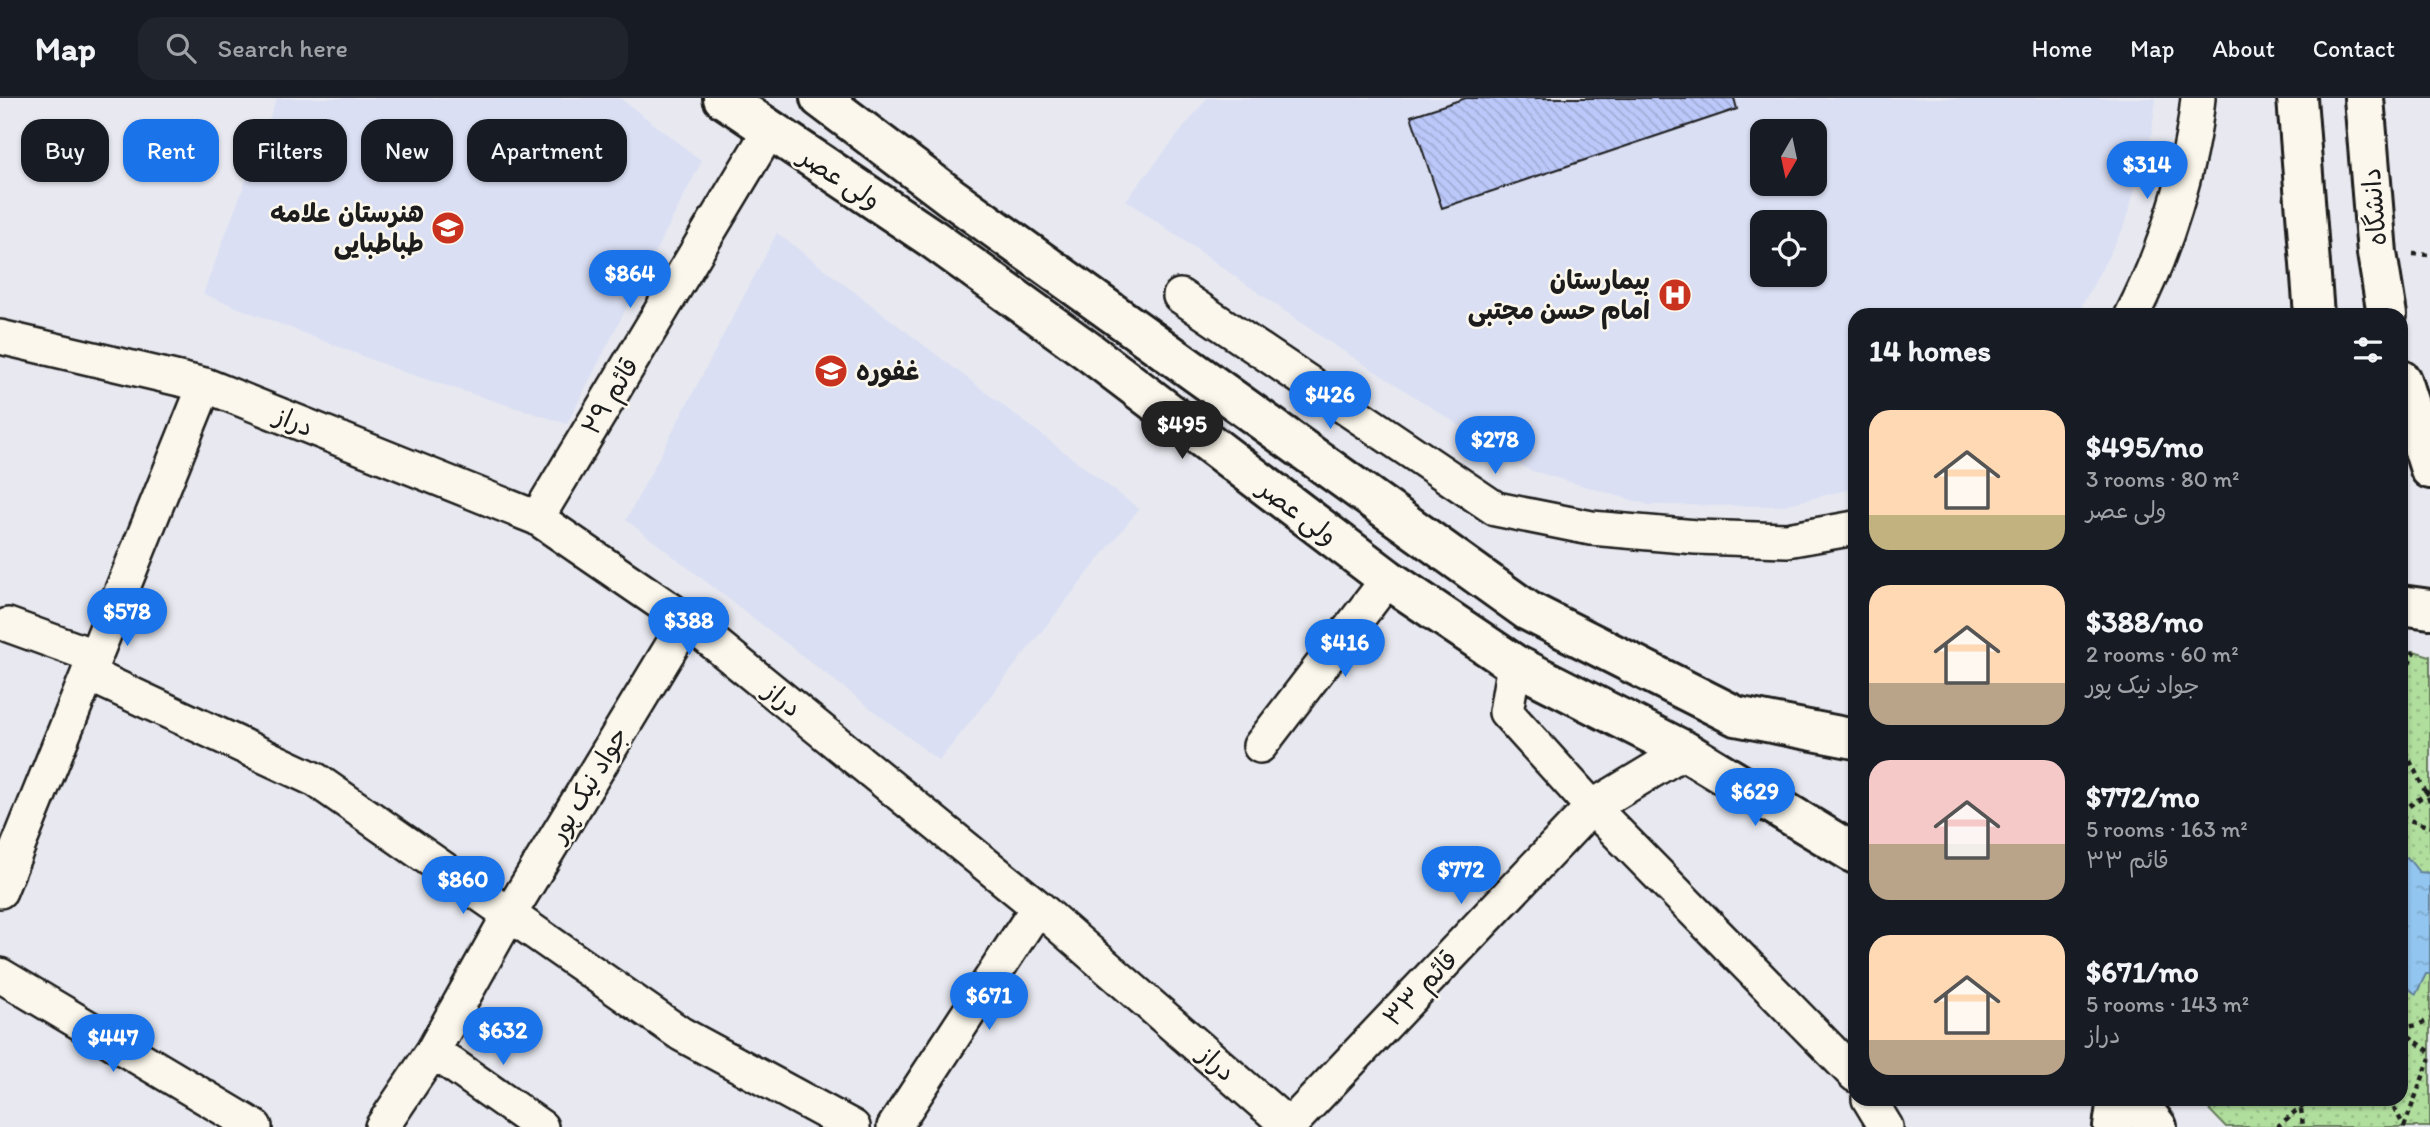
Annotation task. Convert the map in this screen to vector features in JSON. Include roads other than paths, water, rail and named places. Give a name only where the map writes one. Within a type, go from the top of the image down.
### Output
[{"type":"main road","name":"ولی عصر","points":[[723,98],[977,271],[1388,579],[1514,664],[1685,751],[1848,850]]},
{"type":"main road","points":[[820,98],[951,197],[1528,611],[1736,716],[1848,739]]},
{"type":"main road","points":[[2297,98],[2313,308]]},
{"type":"main road","name":"دانشگاه","points":[[2364,98],[2377,253],[2386,308]]},
{"type":"main road","points":[[2408,436],[2430,469]]},
{"type":"main road","points":[[2408,606],[2430,609]]},
{"type":"main road","points":[[2113,1127],[2116,1106]]},
{"type":"main road","points":[[2140,1106],[2157,1127]]},
{"type":"street","points":[[2136,308],[2147,286],[2194,145],[2198,98]]},
{"type":"street","name":"قائم ۲۹","points":[[537,518],[769,131]]},
{"type":"street","points":[[1180,296],[1496,509],[1591,528],[1696,537],[1787,540],[1848,529]]},
{"type":"street","name":"دراز","points":[[0,337],[205,385],[537,518],[687,621],[1038,906],[1289,1126]]},
{"type":"street","points":[[0,891],[205,385]]},
{"type":"street","points":[[1260,746],[1388,579]]},
{"type":"street","name":"جواد نیک پور","points":[[382,1127],[433,1051],[509,915],[687,621]]},
{"type":"street","points":[[8,625],[316,779],[681,1034],[853,1127]]},
{"type":"street","points":[[1514,664],[1506,712],[1592,807],[1848,1067]]},
{"type":"street","name":"قائم ۳۳","points":[[1289,1126],[1592,807],[1685,751]]},
{"type":"street","points":[[894,1127],[1038,906]]},
{"type":"street","points":[[0,975],[254,1127]]},
{"type":"street","points":[[433,1051],[541,1127]]},
{"type":"street","points":[[1874,1106],[1886,1127]]},
{"type":"water","points":[[2408,858],[2419,872],[2430,873],[2430,974],[2426,974],[2416,994],[2408,988]]},
{"type":"place","name":"هنرستان علامه طباطبایی","points":[[448,228]]},
{"type":"place","name":"بیمارستان امام حسن مجتبی","points":[[1675,295]]},
{"type":"place","name":"غفوره","points":[[831,371]]}]
